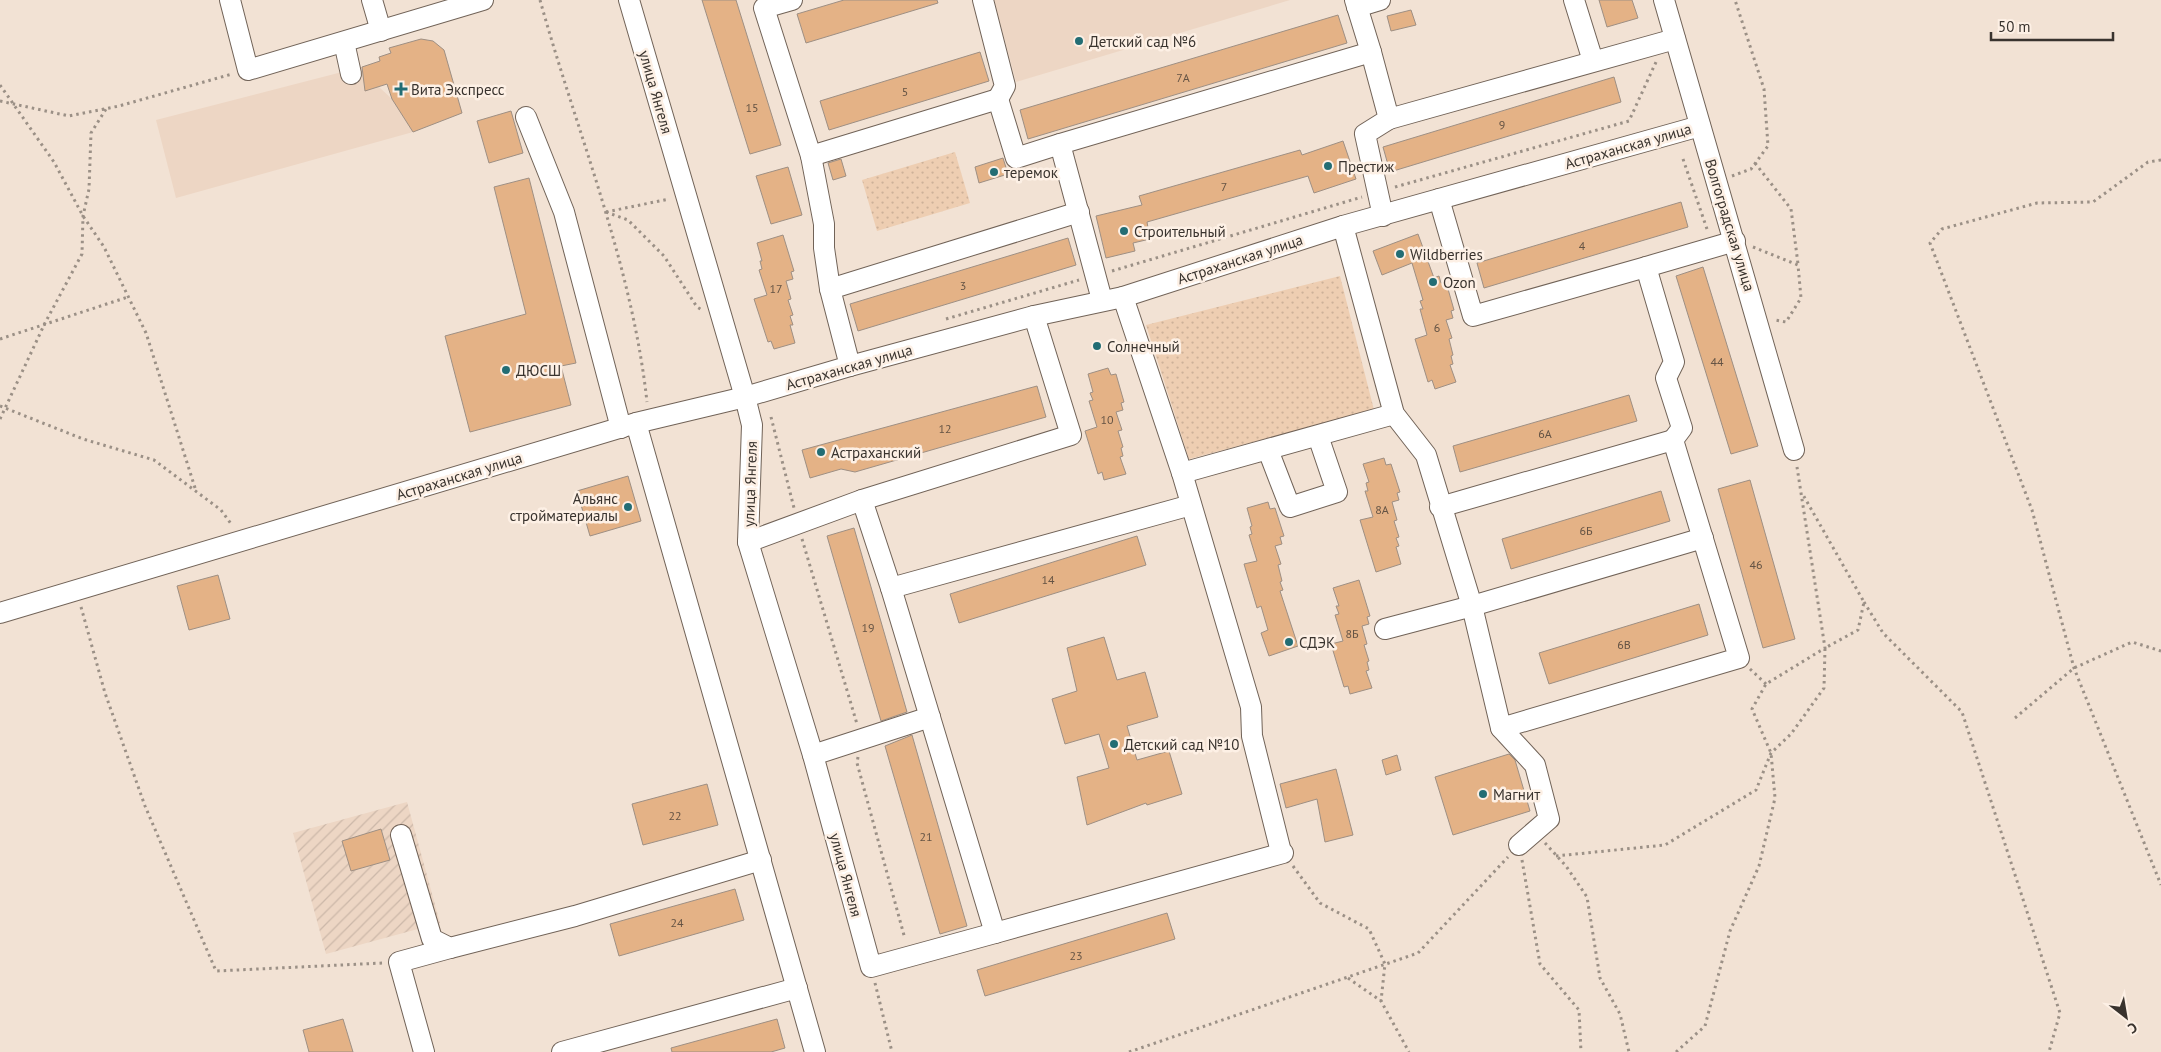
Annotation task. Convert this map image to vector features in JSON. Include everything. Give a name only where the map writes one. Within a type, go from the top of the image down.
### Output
[{"type":"street","points":[[230,0],[248,70],[483,0]]},
{"type":"street","points":[[372,0],[381,31]]},
{"type":"street","name":"улица Янгеля","points":[[628,0],[745,397],[752,425],[748,542],[813,755],[871,968]]},
{"type":"street","points":[[792,0],[764,8],[811,156],[824,224],[824,248],[830,289],[850,366]]},
{"type":"street","points":[[983,0],[1005,86],[998,100],[1016,158],[1371,52]]},
{"type":"street","points":[[1380,0],[1356,3],[1388,118]]},
{"type":"street","points":[[1574,0],[1593,61]]},
{"type":"street","name":"Волгоградская улица","points":[[1664,0],[1666,41],[1700,126],[1735,241],[1794,450]]},
{"type":"street","points":[[1383,216],[1365,134],[1388,118],[1666,41]]},
{"type":"street","points":[[344,42],[351,74]]},
{"type":"street","points":[[811,156],[998,100]]},
{"type":"street","points":[[526,117],[564,212],[635,419],[762,860],[815,1052]]},
{"type":"street","name":"Астраханская улица","points":[[0,613],[235,543],[635,419],[745,397],[850,366],[1034,316],[1123,296],[1342,226],[1700,126]]},
{"type":"street","points":[[1060,144],[1102,300]]},
{"type":"street","points":[[1438,199],[1473,316],[1735,241]]},
{"type":"street","points":[[830,289],[1079,212]]},
{"type":"street","points":[[1342,226],[1394,414],[1426,455],[1440,507],[1472,606],[1501,728],[1534,765],[1549,819],[1519,845]]},
{"type":"street","points":[[1440,507],[1673,440],[1682,428],[1666,378],[1674,362],[1646,267]]},
{"type":"street","points":[[871,968],[1282,852],[1252,736],[1251,707],[1182,473],[1123,296]]},
{"type":"street","points":[[748,542],[862,500],[1071,435],[1034,316]]},
{"type":"street","points":[[1182,473],[1394,414]]},
{"type":"street","points":[[1268,450],[1290,507],[1337,492],[1318,436]]},
{"type":"street","points":[[1501,728],[1739,658],[1673,440]]},
{"type":"street","points":[[862,500],[892,588],[995,934]]},
{"type":"street","points":[[892,588],[1191,505]]},
{"type":"street","points":[[1385,629],[1472,606],[1702,538]]},
{"type":"street","points":[[0,623],[21,607]]},
{"type":"street","points":[[813,755],[930,717]]},
{"type":"street","points":[[401,835],[432,939],[450,948]]},
{"type":"street","points":[[424,1052],[399,962],[575,916],[762,860]]},
{"type":"street","points":[[562,1052],[797,988]]},
{"type":"path","points":[[540,0],[606,212],[642,350],[635,419]]},
{"type":"path","points":[[1717,181],[1751,169],[1768,146],[1764,89],[1735,0]]},
{"type":"path","points":[[938,322],[1378,192],[1629,122],[1666,41]]},
{"type":"path","points":[[0,102],[69,116],[119,106],[248,70]]},
{"type":"path","points":[[0,85],[54,162],[83,216],[104,247],[146,333],[196,491]]},
{"type":"path","points":[[0,419],[45,324],[82,254],[83,216],[89,189],[92,133],[106,109]]},
{"type":"path","points":[[1683,159],[1713,248]]},
{"type":"path","points":[[2161,160],[2148,162],[2093,202],[2037,203],[1942,229],[1930,243],[2032,510],[2074,668],[2161,884]]},
{"type":"path","points":[[1755,163],[1791,209],[1801,298],[1786,322],[1757,317]]},
{"type":"path","points":[[606,212],[686,195]]},
{"type":"path","points":[[606,212],[628,220],[664,256],[696,307],[724,327]]},
{"type":"path","points":[[1735,241],[1798,265]]},
{"type":"path","points":[[0,339],[128,297]]},
{"type":"path","points":[[0,406],[83,439],[154,460],[221,510],[234,529],[235,543]]},
{"type":"path","points":[[771,417],[798,524],[861,740],[857,763],[910,957]]},
{"type":"path","points":[[1556,856],[1665,845],[1756,790],[1771,753],[1791,734],[1824,688],[1825,648],[1794,450]]},
{"type":"path","points":[[1801,491],[1882,633],[1962,712],[2060,1013],[2049,1052]]},
{"type":"path","points":[[76,590],[105,693],[144,806],[216,971],[399,962]]},
{"type":"path","points":[[1676,1052],[1705,1026],[1730,931],[1759,866],[1775,798],[1771,753],[1752,709],[1766,684],[1858,630],[1864,602]]},
{"type":"path","points":[[2015,718],[2074,668],[2132,642],[2161,651]]},
{"type":"path","points":[[1535,831],[1566,866],[1587,897],[1600,978],[1620,1014],[1629,1052]]},
{"type":"path","points":[[1129,1052],[1418,953],[1519,845]]},
{"type":"path","points":[[1519,845],[1540,964],[1580,1010],[1581,1052]]},
{"type":"path","points":[[1282,852],[1320,903],[1369,929],[1385,964],[1381,1001]]},
{"type":"path","points":[[871,968],[892,1052]]},
{"type":"path","points":[[1347,978],[1381,1001],[1409,1052]]},
{"type":"shaded area","name":"Детский сад №6","points":[[994,0],[1290,0],[1016,82]]},
{"type":"shaded area","points":[[373,64],[379,87],[392,99],[413,132],[176,198],[156,120]]},
{"type":"shaded area","points":[[955,152],[970,203],[877,231],[862,180]]},
{"type":"shaded area","points":[[1340,276],[1374,410],[1189,459],[1146,325]]},
{"type":"shaded area","points":[[407,802],[440,923],[326,954],[293,833]]},
{"type":"building","points":[[702,0],[736,0],[781,145],[750,154]]},
{"type":"building","points":[[844,0],[937,0],[938,3],[806,43],[797,14]]},
{"type":"building","points":[[1599,0],[1632,0],[1638,18],[1607,27]]},
{"type":"building","points":[[1411,10],[1416,25],[1391,31],[1387,16]]},
{"type":"building","points":[[1338,15],[1347,43],[1028,139],[1020,110]]},
{"type":"building","points":[[421,39],[433,41],[444,50],[462,113],[413,132],[392,99],[387,84],[365,91],[362,67],[380,61],[379,57],[391,53],[389,48]]},
{"type":"building","points":[[980,52],[989,81],[829,130],[820,101]]},
{"type":"building","points":[[1614,77],[1621,102],[1390,172],[1383,147]]},
{"type":"building","points":[[511,111],[523,153],[489,163],[477,121]]},
{"type":"building","points":[[1343,141],[1356,179],[1314,193],[1308,176],[1147,222],[1150,239],[1133,243],[1135,251],[1106,258],[1096,216],[1142,205],[1139,196],[1300,150],[1302,155]]},
{"type":"building","points":[[1003,158],[1008,174],[979,183],[975,167]]},
{"type":"building","points":[[841,159],[846,176],[833,180],[828,163]]},
{"type":"building","points":[[788,167],[802,215],[771,224],[756,176]]},
{"type":"building","points":[[529,178],[576,363],[561,366],[571,405],[470,432],[445,336],[526,314],[494,187]]},
{"type":"building","points":[[1681,202],[1688,227],[1484,288],[1477,263]]},
{"type":"building","points":[[1418,234],[1434,278],[1439,276],[1441,283],[1446,282],[1454,310],[1451,311],[1453,318],[1446,320],[1452,338],[1449,339],[1453,364],[1450,365],[1456,382],[1435,389],[1432,380],[1428,382],[1415,339],[1427,335],[1420,309],[1423,309],[1420,301],[1423,300],[1412,263],[1382,275],[1373,251]]},
{"type":"building","points":[[783,235],[794,271],[791,272],[793,279],[786,281],[791,299],[788,300],[793,315],[790,316],[793,325],[790,325],[795,343],[774,349],[771,341],[768,342],[754,299],[767,295],[759,270],[762,269],[760,261],[762,261],[757,243]]},
{"type":"building","points":[[1068,238],[1076,265],[858,331],[850,304]]},
{"type":"building","points":[[1703,267],[1758,446],[1731,454],[1676,276]]},
{"type":"building","points":[[1108,368],[1111,375],[1116,374],[1124,402],[1121,403],[1123,410],[1116,412],[1122,430],[1118,431],[1123,447],[1121,448],[1123,456],[1120,457],[1126,474],[1104,480],[1102,472],[1098,474],[1085,431],[1097,427],[1089,401],[1093,400],[1090,393],[1093,392],[1088,374]]},
{"type":"building","points":[[1037,386],[1046,417],[855,472],[841,469],[810,478],[802,450]]},
{"type":"building","points":[[1629,395],[1637,421],[1460,472],[1453,446]]},
{"type":"building","points":[[1384,458],[1386,465],[1391,464],[1400,492],[1397,493],[1399,500],[1392,502],[1397,520],[1394,521],[1399,537],[1396,538],[1399,546],[1396,547],[1401,564],[1376,572],[1360,520],[1373,517],[1365,491],[1368,491],[1366,483],[1369,482],[1363,464]]},
{"type":"building","points":[[628,476],[641,521],[590,536],[577,491]]},
{"type":"building","points":[[1750,480],[1795,639],[1763,648],[1718,489]]},
{"type":"building","points":[[1661,491],[1670,521],[1511,569],[1502,539]]},
{"type":"building","points":[[1268,502],[1270,509],[1275,508],[1284,536],[1280,537],[1282,544],[1275,546],[1281,564],[1278,565],[1283,590],[1280,591],[1298,646],[1269,656],[1261,633],[1268,630],[1261,606],[1257,608],[1244,564],[1257,561],[1249,535],[1252,534],[1250,527],[1252,526],[1247,508]]},
{"type":"building","points":[[854,528],[907,712],[881,721],[827,536]]},
{"type":"building","points":[[1137,536],[1146,565],[959,623],[950,594]]},
{"type":"building","points":[[218,575],[230,619],[189,630],[177,586]]},
{"type":"building","points":[[1359,580],[1370,616],[1367,617],[1369,624],[1362,626],[1367,644],[1364,645],[1369,661],[1367,662],[1369,670],[1366,671],[1372,688],[1350,694],[1348,686],[1344,687],[1331,644],[1343,641],[1335,615],[1339,614],[1336,606],[1339,606],[1333,588]]},
{"type":"building","points":[[1699,604],[1708,635],[1549,684],[1539,653]]},
{"type":"building","name":"Детский сад №10","points":[[1104,637],[1117,680],[1145,672],[1158,717],[1127,726],[1137,760],[1169,751],[1182,794],[1147,805],[1146,803],[1087,825],[1077,777],[1109,768],[1099,734],[1065,744],[1052,699],[1077,691],[1067,648]]},
{"type":"building","points":[[912,735],[967,926],[940,934],[885,746]]},
{"type":"building","name":"Магнит","points":[[1509,754],[1515,760],[1530,811],[1453,835],[1435,777]]},
{"type":"building","points":[[1397,755],[1401,770],[1386,775],[1382,760]]},
{"type":"building","points":[[1336,769],[1353,835],[1325,842],[1317,799],[1286,808],[1280,784]]},
{"type":"building","points":[[707,784],[718,825],[643,845],[632,804]]},
{"type":"building","points":[[381,829],[390,860],[351,871],[342,841]]},
{"type":"building","points":[[735,889],[744,920],[619,956],[610,924]]},
{"type":"building","points":[[1167,913],[1175,939],[985,996],[977,970]]},
{"type":"building","points":[[343,1019],[353,1052],[309,1052],[303,1030]]},
{"type":"building","points":[[777,1019],[785,1048],[771,1052],[672,1052],[671,1048]]},
{"type":"place","name":"Детский сад №6","points":[[1079,41]]},
{"type":"place","name":"Вита Экспресс","points":[[401,89]]},
{"type":"place","name":"Престиж","points":[[1328,166]]},
{"type":"place","name":"теремок","points":[[994,172]]},
{"type":"place","name":"Строительный","points":[[1124,231]]},
{"type":"place","name":"Wildberries","points":[[1400,254]]},
{"type":"place","name":"Ozon","points":[[1433,282]]},
{"type":"place","name":"Солнечный","points":[[1097,346]]},
{"type":"place","name":"ДЮСШ","points":[[506,370]]},
{"type":"place","name":"Астраханский","points":[[821,452]]},
{"type":"place","name":"Альянс стройматериалы","points":[[628,507]]},
{"type":"place","name":"СДЭК","points":[[1289,642]]},
{"type":"place","name":"Детский сад №10","points":[[1114,744]]},
{"type":"place","name":"Магнит","points":[[1483,794]]}]
